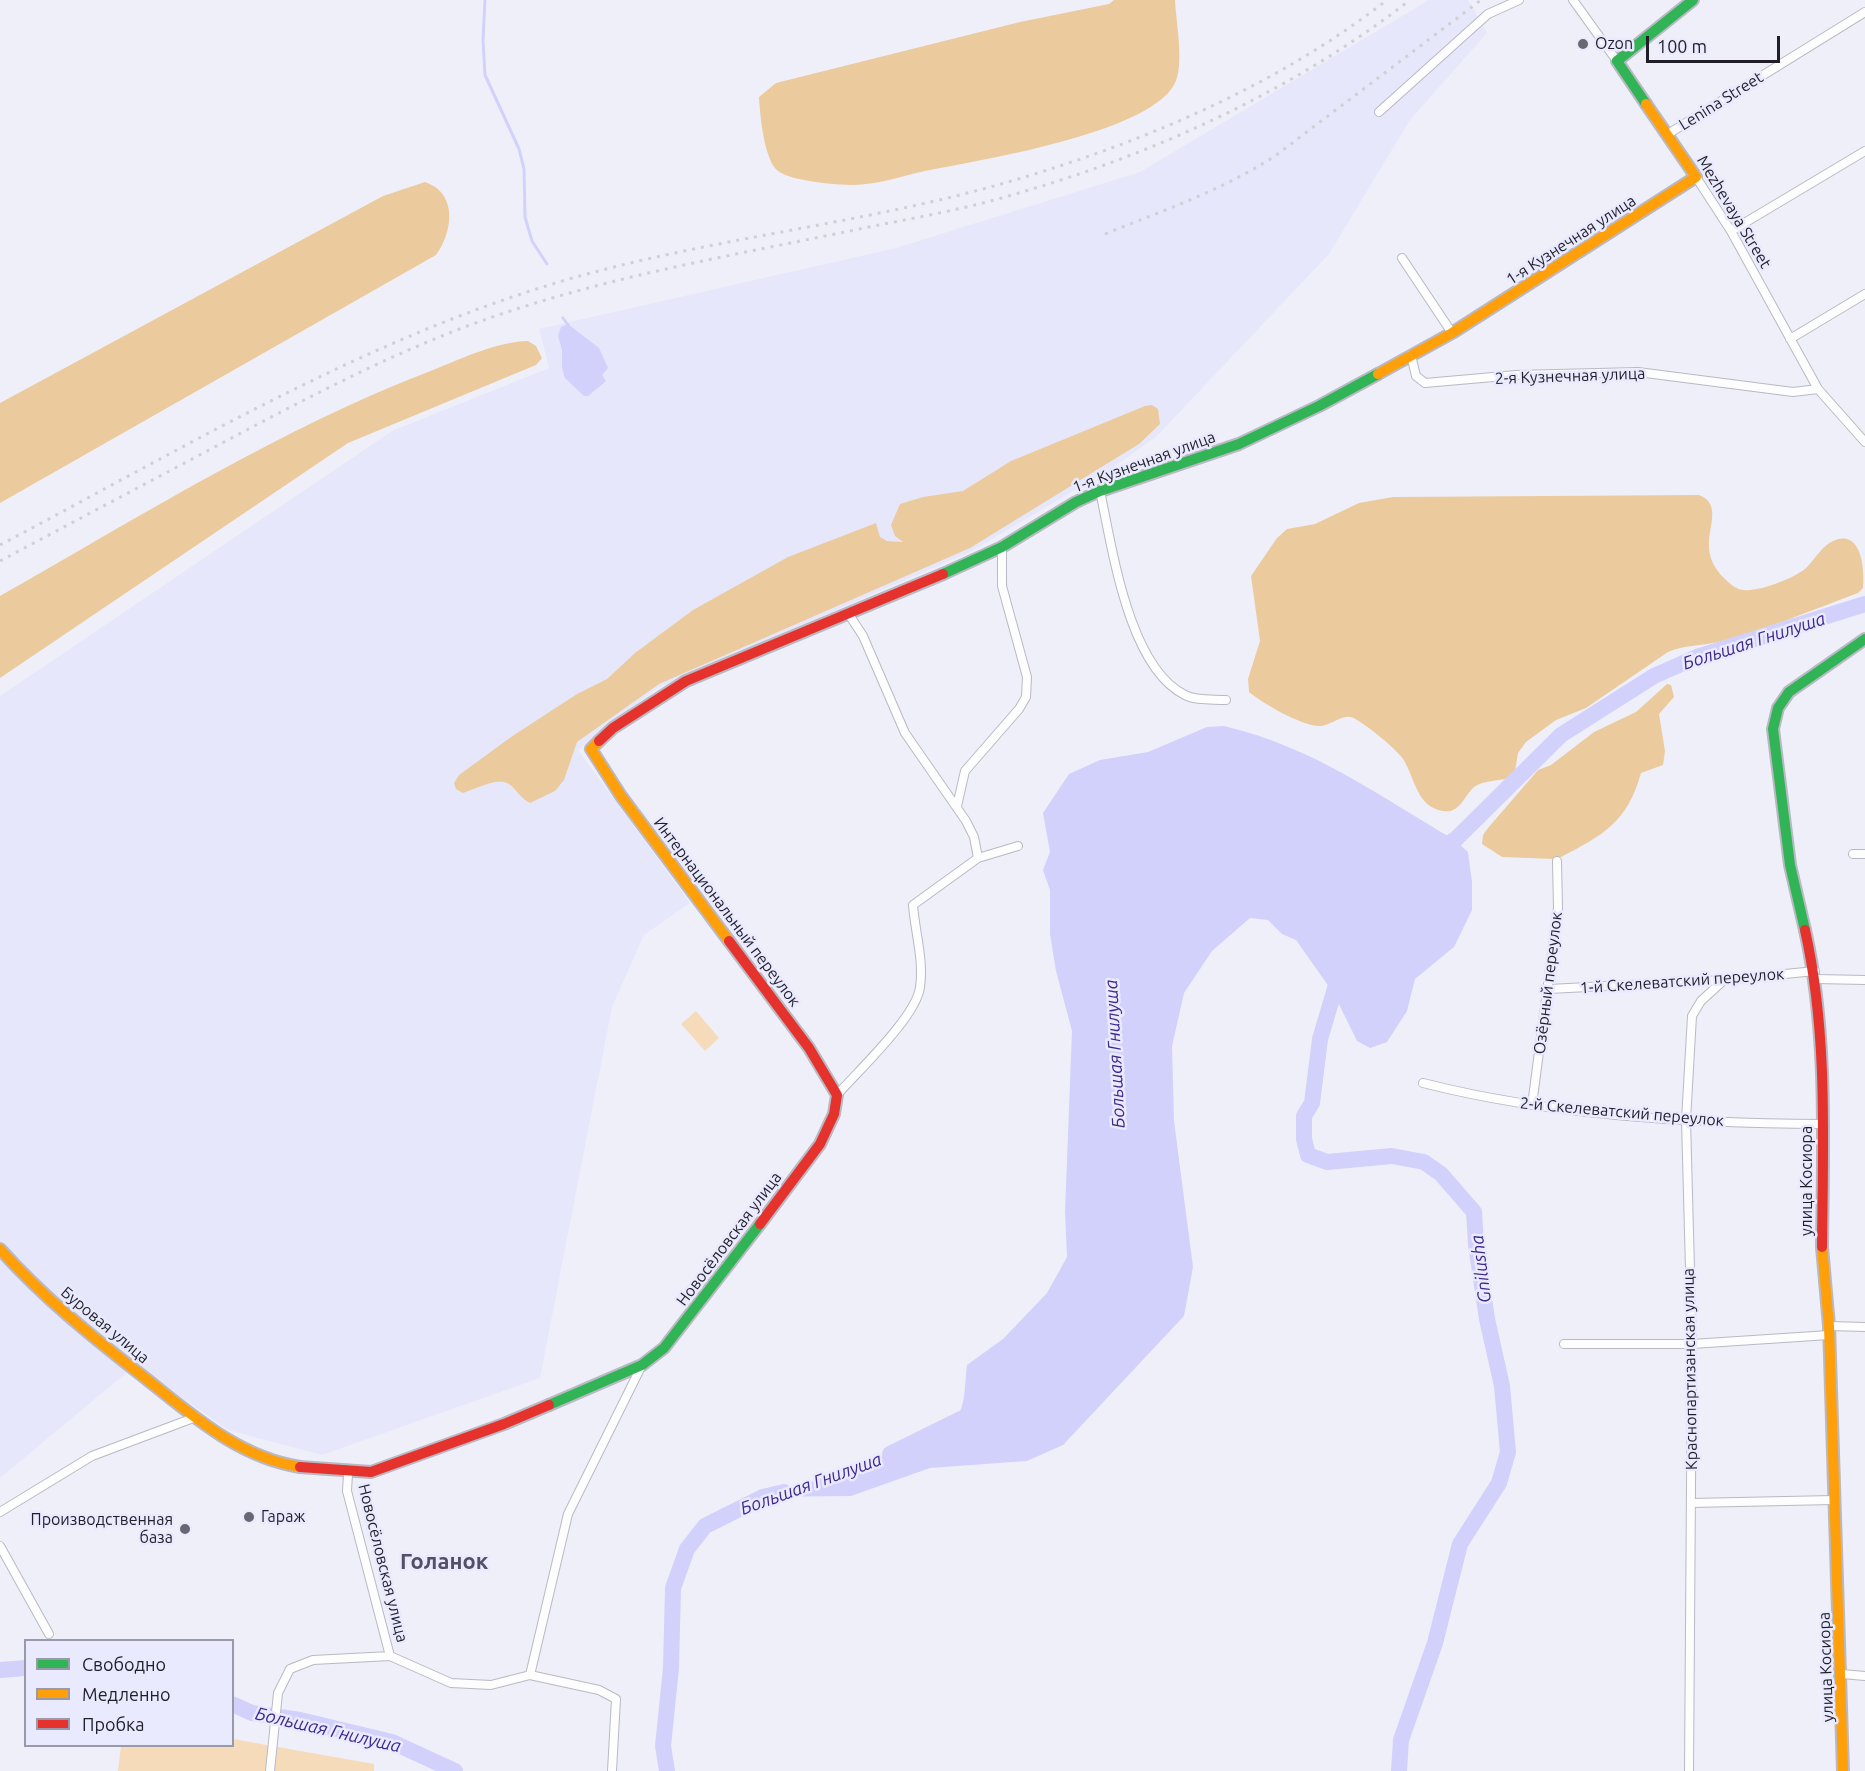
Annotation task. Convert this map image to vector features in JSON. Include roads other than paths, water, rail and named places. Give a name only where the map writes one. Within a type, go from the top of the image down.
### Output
[{"type":"street","points":[[1379,112],[1488,14],[1519,0]]},
{"type":"street","name":"Mezhevaya Street","points":[[1573,0],[1668,134],[1731,231],[1818,389],[1865,442]]},
{"type":"street","points":[[1617,62],[1693,0]]},
{"type":"street","name":"Lenina Street","points":[[1668,134],[1865,12]]},
{"type":"street","points":[[1731,231],[1865,151]]},
{"type":"street","name":"1-я Кузнечная улица","points":[[591,749],[613,728],[675,687],[1002,547],[1076,502],[1100,491],[1239,444],[1319,406],[1452,333],[1696,177]]},
{"type":"street","points":[[1402,258],[1452,333]]},
{"type":"street","points":[[1790,339],[1865,294]]},
{"type":"street","name":"2-я Кузнечная улица","points":[[1411,355],[1416,376],[1425,383],[1516,375],[1638,372],[1792,392],[1818,389]]},
{"type":"street","points":[[1100,491],[1119,582],[1131,621],[1146,652],[1160,673],[1185,695],[1226,700]]},
{"type":"street","points":[[957,806],[965,771],[1008,723],[1026,697],[1027,677],[1002,586],[1002,547]]},
{"type":"street","points":[[848,613],[863,636],[905,733],[957,806],[974,837],[978,858]]},
{"type":"street","name":"улица Косиора","points":[[1843,1771],[1842,1674],[1833,1500],[1829,1331],[1822,1257],[1823,1124],[1816,975],[1790,865],[1773,729],[1778,708],[1788,692],[1865,639]]},
{"type":"street","name":"Интернациональный переулок","points":[[591,749],[621,796],[809,1048],[837,1095]]},
{"type":"street","name":"Новосёловская улица","points":[[530,1675],[568,1514],[642,1365],[664,1348],[713,1288],[820,1144],[834,1114],[837,1095],[905,1019],[920,991],[922,968],[913,905],[978,858],[1018,846]]},
{"type":"street","points":[[1853,854],[1865,854]]},
{"type":"street","name":"Озёрный переулок","points":[[1532,1105],[1549,989],[1559,888],[1557,861]]},
{"type":"street","name":"1-й Скелеватский переулок","points":[[1549,989],[1816,975],[1865,980]]},
{"type":"street","name":"Краснопартизанская улица","points":[[1689,1771],[1692,1344],[1686,1120],[1692,1016],[1701,1001],[1724,980]]},
{"type":"street","name":"2-й Скелеватский переулок","points":[[1423,1083],[1477,1097],[1532,1105],[1686,1120],[1823,1124]]},
{"type":"street","name":"Буровая улица","points":[[0,1249],[88,1332],[196,1417],[256,1456],[348,1474],[371,1472],[504,1424],[642,1365]]},
{"type":"street","points":[[1564,1344],[1692,1344],[1865,1327]]},
{"type":"street","points":[[0,1512],[92,1456],[196,1417]]},
{"type":"street","name":"Новосёловская улица","points":[[348,1474],[347,1491],[390,1656],[451,1683],[491,1685],[530,1675],[599,1690],[616,1699],[612,1771]]},
{"type":"street","points":[[1691,1503],[1833,1500]]},
{"type":"street","points":[[0,1546],[49,1634]]},
{"type":"street","points":[[270,1771],[278,1694],[290,1669],[314,1660],[390,1656]]},
{"type":"street","points":[[1842,1674],[1865,1676]]},
{"type":"water","points":[[568,324],[599,348],[608,368],[602,375],[606,381],[588,396],[584,396],[565,378],[562,368],[562,350],[558,336],[561,327]]},
{"type":"water","points":[[1224,726],[1288,747],[1344,774],[1455,840],[1468,852],[1472,882],[1472,910],[1454,947],[1415,979],[1407,1011],[1387,1042],[1370,1048],[1357,1041],[1334,994],[1296,940],[1282,934],[1268,920],[1250,918],[1212,951],[1184,993],[1172,1046],[1174,1121],[1193,1267],[1184,1316],[1063,1445],[1027,1461],[930,1468],[851,1496],[763,1497],[898,1450],[946,1426],[961,1410],[967,1365],[1003,1339],[1047,1293],[1067,1257],[1065,1212],[1072,1031],[1056,971],[1050,934],[1050,890],[1043,870],[1050,852],[1043,813],[1069,774],[1100,760],[1148,752],[1207,727]]},
{"type":"waterway","points":[[485,0],[483,40],[485,75],[519,149],[524,169],[525,217],[532,241],[547,264]]},
{"type":"waterway","points":[[563,318],[568,325]]},
{"type":"waterway","name":"Большая Гнилуша","points":[[1437,849],[1455,840],[1561,735],[1654,676],[1697,657],[1865,604]]},
{"type":"waterway","name":"Gnilusha","points":[[1339,975],[1320,1039],[1312,1103],[1304,1116],[1304,1139],[1308,1155],[1327,1162],[1392,1156],[1424,1162],[1441,1174],[1474,1212],[1476,1245],[1487,1319],[1502,1386],[1508,1452],[1499,1483],[1460,1544],[1435,1643],[1401,1740],[1399,1771]]},
{"type":"waterway","name":"Большая Гнилуша","points":[[890,1454],[961,1419]]},
{"type":"waterway","name":"Большая Гнилуша","points":[[667,1771],[663,1746],[671,1668],[673,1588],[687,1549],[705,1526],[763,1497],[784,1492]]},
{"type":"waterway","name":"Большая Гнилуша","points":[[0,1670],[24,1668]]},
{"type":"waterway","name":"Большая Гнилуша","points":[[234,1705],[252,1713],[300,1720],[392,1742],[455,1771]]},
{"type":"railway","points":[[0,545],[205,435],[343,366],[414,334],[486,306],[613,267],[891,211],[1052,169],[1153,132],[1251,87],[1344,32],[1387,0]]},
{"type":"railway","points":[[0,561],[255,425],[415,347],[481,321],[577,291],[723,257],[954,210],[1059,181],[1113,162],[1217,118],[1316,64],[1410,0]]},
{"type":"railway","points":[[1105,234],[1213,190],[1275,156],[1481,0]]},
{"type":"place","name":"Ozon","points":[[1583,44]]},
{"type":"place","name":"Гараж","points":[[249,1517]]},
{"type":"place","name":"Производственная база","points":[[185,1529]]},
{"type":"district","name":"Голанок","points":[[444,1562]]}]
